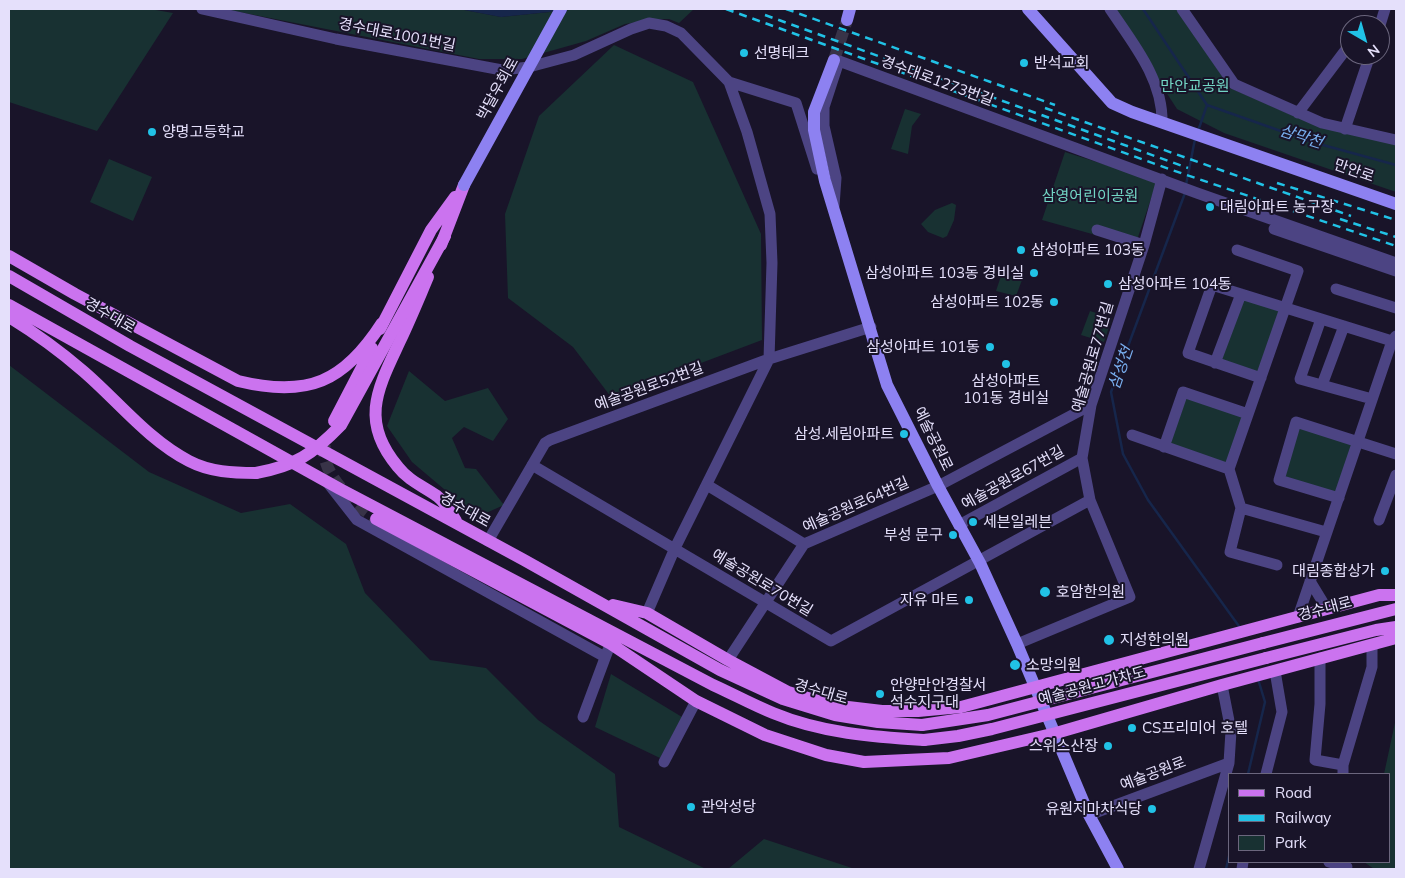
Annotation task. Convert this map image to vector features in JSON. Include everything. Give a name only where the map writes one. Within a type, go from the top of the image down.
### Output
[{"type":"main road","points":[[459,525],[439,497],[410,480],[384,450],[377,430],[375,401],[381,382],[445,236],[464,185]]},
{"type":"main road","points":[[9,256],[75,294],[238,381],[260,386],[299,387],[335,375],[365,350],[382,323],[431,230],[464,185]]},
{"type":"main road","points":[[9,317],[36,334],[83,371],[154,436],[189,461],[211,469],[232,473],[256,473],[279,469],[298,462],[320,447],[341,425],[445,236]]},
{"type":"main road","name":"경수대로","points":[[9,276],[130,346],[720,670],[783,699],[835,715],[878,722],[922,725]]},
{"type":"main road","points":[[9,305],[327,482],[586,618],[608,643]]},
{"type":"main road","points":[[334,421],[369,354],[382,323]]},
{"type":"main road","points":[[376,519],[608,643],[696,701],[764,734],[826,755],[864,762],[949,758],[1056,733],[1227,683],[1396,638]]},
{"type":"main road","points":[[599,602],[647,613],[788,692],[831,705],[863,710],[918,711],[961,707],[1379,595],[1396,595]]},
{"type":"main road","name":"경수대로","points":[[1263,643],[1396,609]]},
{"type":"main road","name":"예술공원고가차도","points":[[586,618],[774,714],[827,730],[865,737],[924,740],[992,729],[1376,630],[1396,627]]},
{"type":"main road","name":"예술공원고가차도","points":[[922,725],[988,714],[1263,643]]},
{"type":"street","name":"경수대로1001번길","points":[[202,9],[336,39],[502,70],[529,67],[574,55],[631,29],[649,24],[666,26],[681,33],[729,82]]},
{"type":"street","name":"박달우회로","points":[[464,185],[561,9]]},
{"type":"street","points":[[1028,9],[1112,103],[1162,122],[1162,104],[1149,72],[1140,54],[1110,9]]},
{"type":"street","points":[[1182,9],[1234,84],[1322,123],[1396,140]]},
{"type":"street","points":[[1298,113],[1340,57]]},
{"type":"street","name":"예술공원로","points":[[834,60],[814,112],[814,130],[834,208],[887,385],[938,486],[979,561],[1056,733],[1089,816],[1118,869]]},
{"type":"street","name":"경수대로1273번길","points":[[834,208],[836,178],[824,126],[824,108],[839,61],[1164,179]]},
{"type":"street","points":[[1345,129],[1367,65]]},
{"type":"street","points":[[729,82],[796,104],[823,189],[834,208]]},
{"type":"street","points":[[647,613],[675,548],[769,359],[772,263],[770,214],[747,132],[729,82]]},
{"type":"street","name":"만안로","points":[[1162,122],[1396,204]]},
{"type":"street","points":[[1164,179],[1396,272]]},
{"type":"street","name":"예술공원로77번길","points":[[1017,644],[1130,597],[1090,500],[1082,458],[1091,405],[1164,179]]},
{"type":"street","points":[[1274,229],[1396,263]]},
{"type":"street","points":[[1097,230],[1144,245]]},
{"type":"street","points":[[1237,250],[1298,271],[1230,469],[1241,508],[1230,552],[1277,565]]},
{"type":"street","points":[[1261,378],[1188,353],[1212,285],[1344,326],[1394,338],[1357,440],[1298,617]]},
{"type":"street","points":[[1336,289],[1396,308]]},
{"type":"street","points":[[1215,363],[1241,294]]},
{"type":"street","points":[[1321,319],[1300,378],[1372,398]]},
{"type":"street","points":[[1322,385],[1344,326]]},
{"type":"street","name":"예술공원로52번길","points":[[488,541],[545,443],[550,440],[769,359],[871,327]]},
{"type":"street","points":[[1164,447],[1183,392],[1248,414]]},
{"type":"street","name":"예술공원로64번길","points":[[728,660],[804,544],[938,486],[1091,405]]},
{"type":"street","points":[[1339,498],[1279,480],[1296,422],[1396,454]]},
{"type":"street","points":[[1132,435],[1230,469]]},
{"type":"street","name":"예술공원로67번길","points":[[959,525],[1082,458]]},
{"type":"street","name":"예술공원로70번길","points":[[532,465],[830,641],[979,561]]},
{"type":"street","points":[[1379,520],[1396,474]]},
{"type":"street","points":[[327,482],[356,520],[605,657]]},
{"type":"street","points":[[707,485],[804,544]]},
{"type":"street","points":[[979,561],[1090,500]]},
{"type":"street","points":[[1241,508],[1326,532]]},
{"type":"street","points":[[1310,581],[1327,609]]},
{"type":"street","points":[[583,717],[605,657],[608,643]]},
{"type":"street","points":[[1320,658],[1320,704],[1315,760],[1326,761],[1343,769],[1372,667],[1372,645]]},
{"type":"street","points":[[1266,773],[1282,712],[1273,671]]},
{"type":"street","points":[[1199,869],[1229,763],[1231,731],[1227,683]]},
{"type":"street","points":[[664,762],[696,701]]},
{"type":"street","name":"예술공원로","points":[[1089,816],[1229,763]]},
{"type":"street","points":[[1334,863],[1347,866]]},
{"type":"green space","points":[[9,9],[150,9],[173,13],[97,131],[9,102]]},
{"type":"green space","points":[[224,9],[459,9],[501,17],[578,9],[694,9],[679,23],[669,19],[656,19],[625,24],[586,41],[522,59],[479,59]]},
{"type":"green space","name":"만안교공원","points":[[1112,9],[1177,9],[1230,88],[1296,117],[1396,142],[1396,192],[1224,133],[1177,109]]},
{"type":"green space","points":[[614,45],[693,82],[761,234],[762,340],[611,397],[573,347],[508,298],[505,214],[539,116]]},
{"type":"green space","points":[[905,109],[921,114],[912,126],[908,154],[891,149]]},
{"type":"green space","name":"삼영어린이공원","points":[[1065,152],[1157,181],[1135,246],[1042,220]]},
{"type":"green space","points":[[109,159],[152,177],[133,221],[90,202]]},
{"type":"green space","points":[[952,203],[956,205],[954,220],[947,236],[943,238],[928,232],[921,224],[935,210]]},
{"type":"green space","points":[[1002,273],[1022,280],[1016,296],[996,291]]},
{"type":"green space","points":[[1241,294],[1285,308],[1261,378],[1215,363]]},
{"type":"green space","points":[[1090,311],[1112,318],[1104,342],[1081,335]]},
{"type":"green space","points":[[9,365],[149,472],[241,513],[290,504],[346,544],[365,593],[430,660],[486,668],[538,720],[615,774],[619,827],[706,869],[9,869]]},
{"type":"green space","points":[[409,371],[445,401],[488,388],[508,419],[493,441],[464,427],[452,438],[465,468],[476,469],[504,505],[477,517],[412,462],[387,426]]},
{"type":"green space","points":[[1183,392],[1248,414],[1229,469],[1164,447]]},
{"type":"green space","points":[[1296,422],[1357,440],[1339,498],[1279,480]]},
{"type":"green space","points":[[611,674],[682,717],[660,758],[595,727]]},
{"type":"green space","points":[[1396,718],[1396,869],[1374,869],[1365,863],[1390,863],[1390,773],[1384,773]]},
{"type":"green space","points":[[764,839],[855,869],[728,869]]},
{"type":"water","points":[[459,9],[578,9],[501,17]]},
{"type":"waterway","name":"삼성천","points":[[1143,9],[1207,105],[1198,131]]},
{"type":"waterway","name":"삼막천","points":[[1207,105],[1312,142],[1396,165]]},
{"type":"waterway","name":"삼성천","points":[[1186,185],[1195,139]]},
{"type":"waterway","name":"삼성천","points":[[1185,193],[1111,392],[1123,454],[1148,500],[1241,629]]},
{"type":"waterway","name":"삼성천","points":[[1248,773],[1265,702],[1258,679]]},
{"type":"waterway","name":"삼성천","points":[[1226,869],[1228,860]]},
{"type":"tunnel","points":[[834,60],[847,20]]},
{"type":"tunnel","points":[[325,444],[324,455],[333,477],[349,497],[376,519]]},
{"type":"railway","points":[[726,9],[1169,169],[1396,246]]},
{"type":"railway","points":[[786,9],[1055,105]]},
{"type":"railway","points":[[765,15],[1188,168]]},
{"type":"railway","points":[[1045,108],[1351,216]]},
{"type":"railway","points":[[1277,183],[1396,220]]},
{"type":"railway","points":[[1340,219],[1396,237]]},
{"type":"place","name":"선명테크","points":[[744,53]]},
{"type":"place","name":"반석교회","points":[[1024,63]]},
{"type":"place","name":"양명고등학교","points":[[152,132]]},
{"type":"place","name":"대림아파트 농구장","points":[[1210,207]]},
{"type":"place","name":"삼성아파트 103동","points":[[1021,250]]},
{"type":"place","name":"삼성아파트 103동 경비실","points":[[1034,273]]},
{"type":"place","name":"삼성아파트 104동","points":[[1108,284]]},
{"type":"place","name":"삼성아파트 102동","points":[[1054,302]]},
{"type":"place","name":"삼성아파트 101동","points":[[990,347]]},
{"type":"place","name":"삼성아파트 101동 경비실","points":[[1006,364]]},
{"type":"place","name":"삼성.세림아파트","points":[[904,434]]},
{"type":"place","name":"세븐일레븐","points":[[973,522]]},
{"type":"place","name":"부성 문구","points":[[953,535]]},
{"type":"place","name":"대림종합상가","points":[[1385,571]]},
{"type":"place","name":"호암한의원","points":[[1045,592]]},
{"type":"place","name":"자유 마트","points":[[969,600]]},
{"type":"place","name":"지성한의원","points":[[1109,640]]},
{"type":"place","name":"소망의원","points":[[1015,665]]},
{"type":"place","name":"안양만안경찰서 석수지구대","points":[[880,694]]},
{"type":"place","name":"CS프리미어 호텔","points":[[1132,728]]},
{"type":"place","name":"스위스산장","points":[[1108,746]]},
{"type":"place","name":"관악성당","points":[[691,807]]},
{"type":"place","name":"유원지마차식당","points":[[1152,809]]}]
